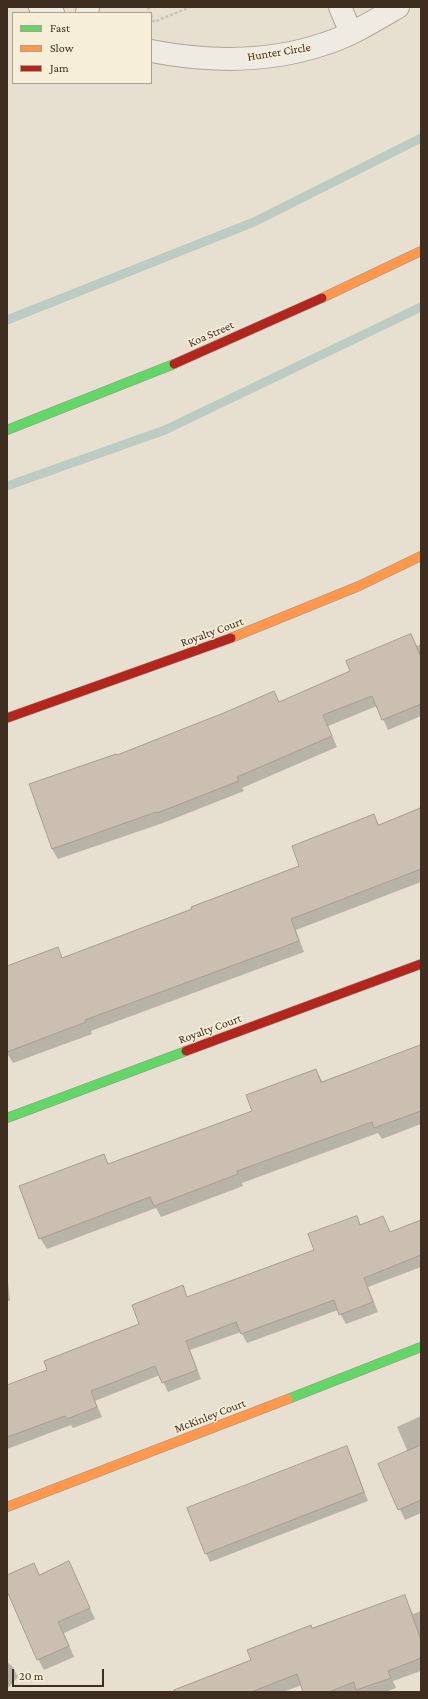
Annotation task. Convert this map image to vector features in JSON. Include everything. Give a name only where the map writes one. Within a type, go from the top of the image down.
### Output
[{"type":"street","points":[[40,7],[51,12]]},
{"type":"street","points":[[340,7],[351,33]]},
{"type":"street","name":"Hunter Circle","points":[[152,51],[180,57],[264,57],[310,48],[351,33],[398,7]]},
{"type":"street","name":"Koa Street","points":[[7,430],[60,411],[209,349],[348,287],[421,251]]},
{"type":"street","name":"Royalty Court","points":[[7,718],[242,634],[359,586],[421,556]]},
{"type":"street","name":"Royalty Court","points":[[7,1118],[421,964]]},
{"type":"street","name":"McKinley Court","points":[[7,1507],[421,1347]]},
{"type":"path","points":[[152,17],[154,22],[190,7]]},
{"type":"building","points":[[411,634],[421,657],[421,704],[382,720],[372,696],[323,715],[332,736],[237,777],[239,781],[157,813],[156,812],[52,849],[29,784],[116,754],[117,755],[226,712],[274,691],[279,702],[350,671],[346,661]]},
{"type":"building","points":[[421,808],[421,869],[291,919],[299,941],[85,1020],[86,1022],[7,1052],[7,966],[58,947],[62,958],[192,909],[191,907],[299,866],[292,846],[374,814],[378,825]]},
{"type":"building","points":[[421,1045],[421,1111],[374,1128],[372,1122],[237,1171],[238,1174],[154,1206],[150,1197],[39,1239],[19,1186],[104,1154],[108,1164],[252,1111],[246,1095],[316,1069],[321,1082]]},
{"type":"building","points":[[357,1216],[360,1225],[383,1216],[390,1232],[421,1220],[421,1255],[364,1278],[373,1302],[339,1315],[334,1300],[241,1334],[236,1322],[186,1341],[197,1370],[162,1383],[155,1366],[91,1391],[97,1407],[67,1419],[65,1416],[7,1437],[7,1385],[47,1370],[44,1361],[139,1324],[132,1305],[183,1285],[187,1297],[314,1250],[308,1234]]},
{"type":"building","points":[[421,1445],[421,1500],[398,1510],[378,1464]]},
{"type":"building","points":[[347,1446],[364,1492],[205,1554],[187,1508]]},
{"type":"building","points":[[69,1561],[90,1608],[58,1622],[69,1646],[37,1660],[7,1591],[7,1575],[34,1563],[39,1575]]},
{"type":"building","points":[[405,1595],[421,1640],[421,1658],[388,1671],[391,1678],[356,1690],[354,1682],[329,1692],[303,1692],[297,1674],[251,1692],[174,1692],[174,1690],[251,1660],[247,1650],[311,1625],[312,1628]]},
{"type":"waterway","points":[[7,320],[254,222],[421,138]]},
{"type":"waterway","points":[[7,486],[165,430],[421,307]]},
{"type":"traffic: fast","points":[[7,430],[174,364]]},
{"type":"traffic: fast","points":[[7,1118],[186,1051]]},
{"type":"traffic: fast","points":[[288,1399],[421,1347]]},
{"type":"traffic: slow","points":[[322,298],[421,251]]},
{"type":"traffic: slow","points":[[231,638],[359,586],[421,556]]},
{"type":"traffic: slow","points":[[7,1507],[288,1399]]},
{"type":"traffic: jam","points":[[174,364],[322,298]]},
{"type":"traffic: jam","points":[[7,718],[231,638]]},
{"type":"traffic: jam","points":[[186,1051],[421,964]]}]
